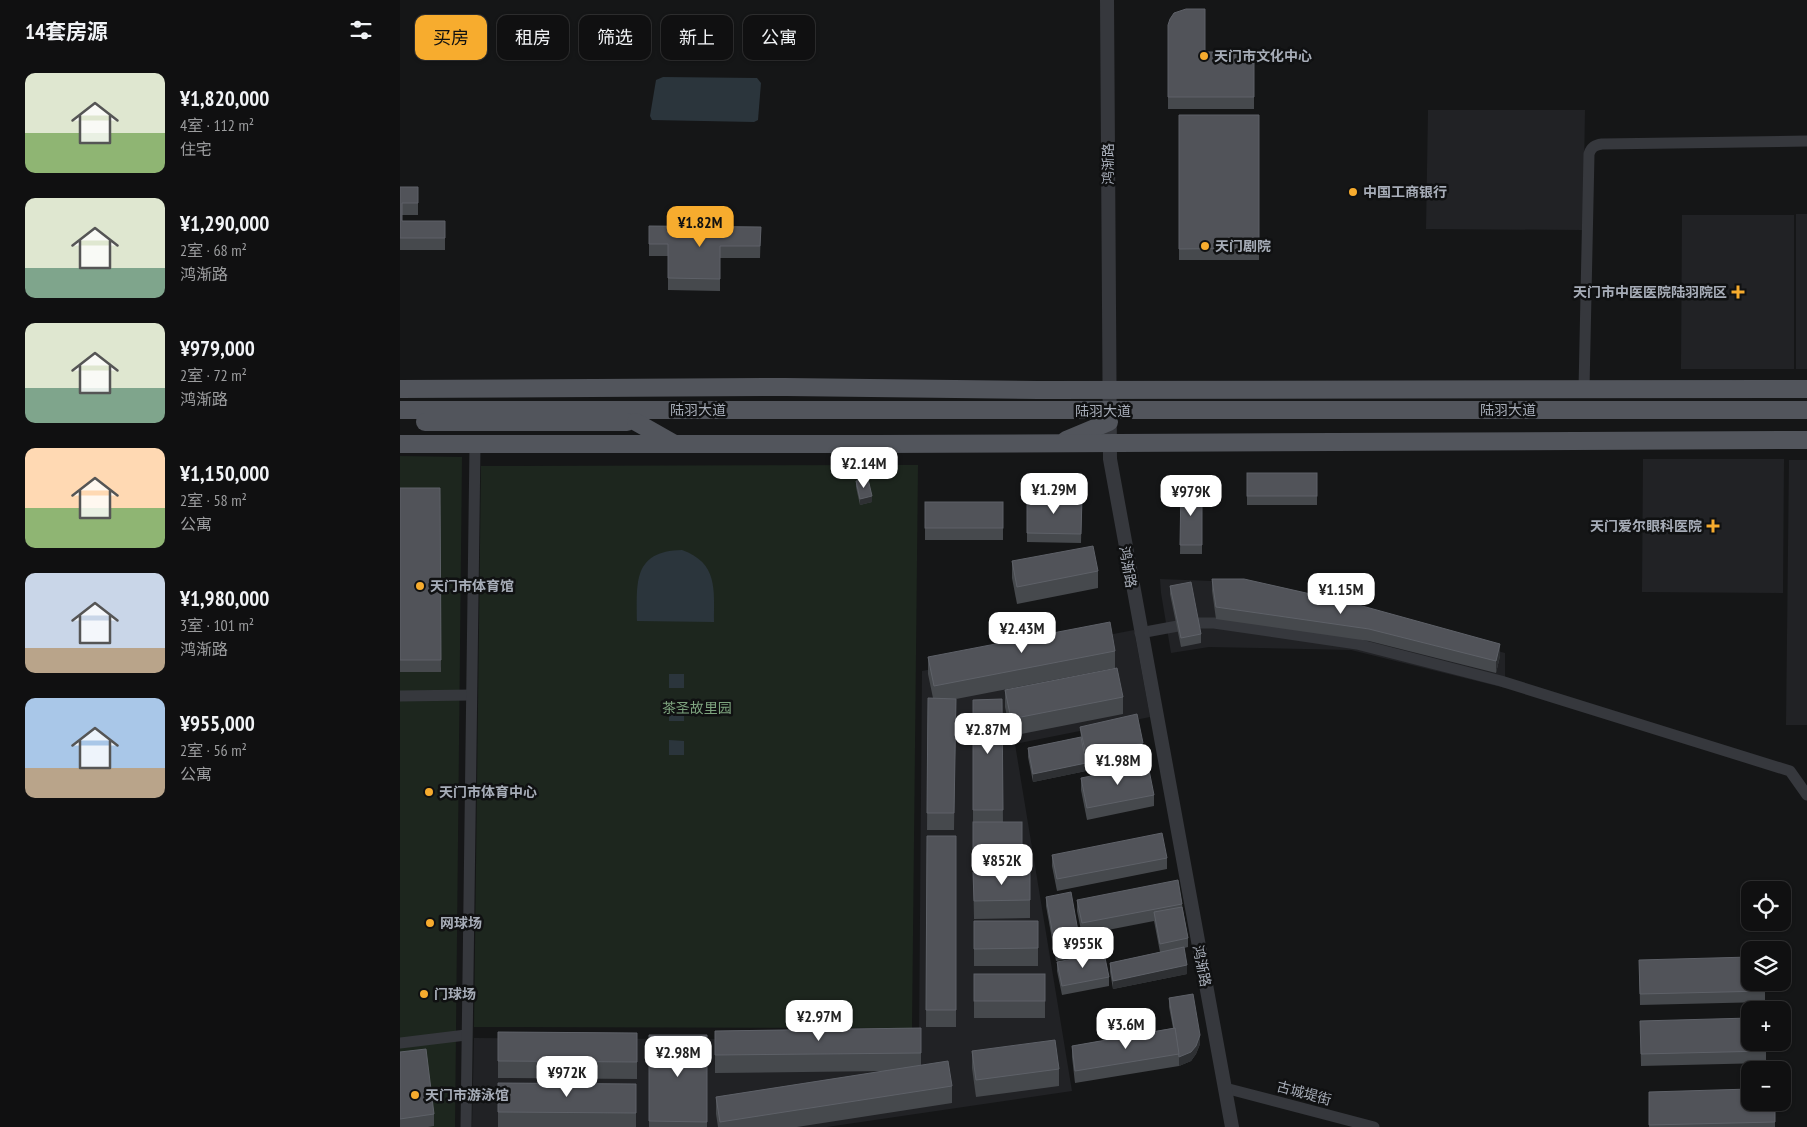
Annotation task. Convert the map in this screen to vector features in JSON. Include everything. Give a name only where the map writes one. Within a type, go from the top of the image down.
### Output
[{"type":"main road","points":[[400,389],[786,387],[1038,390],[1807,389]]},
{"type":"main road","points":[[497,410],[563,388]]},
{"type":"main road","points":[[1038,390],[1109,416]]},
{"type":"main road","name":"陆羽大道","points":[[400,410],[1807,422]]},
{"type":"main road","name":"陆羽大道","points":[[400,422],[636,422],[1807,410]]},
{"type":"main road","points":[[1059,444],[1109,416]]},
{"type":"main road","points":[[636,422],[674,444]]},
{"type":"main road","points":[[400,444],[1059,444],[1807,440]]},
{"type":"street","name":"鸿渐路","points":[[1107,0],[1108,390],[1109,443],[1112,474],[1232,1127]]},
{"type":"street","points":[[1584,389],[1590,150],[1595,145],[1602,144],[1807,141]]},
{"type":"street","points":[[466,1127],[475,445]]},
{"type":"street","points":[[1140,633],[1194,623],[1214,623],[1357,644],[1501,681],[1790,771],[1807,795]]},
{"type":"street","points":[[400,696],[471,695]]},
{"type":"street","points":[[400,1043],[466,1034]]},
{"type":"street","name":"古城堤街","points":[[1225,1088],[1374,1127]]},
{"type":"shaded area","points":[[663,77],[757,78],[761,83],[758,120],[754,122],[652,120],[650,116],[656,80]]},
{"type":"shaded area","points":[[1428,110],[1585,110],[1583,230],[1426,229]]},
{"type":"shaded area","points":[[1796,214],[1807,214],[1807,369],[1796,369]]},
{"type":"shaded area","name":"天门市中医医院陆羽院区","points":[[1682,215],[1794,215],[1794,369],[1681,369]]},
{"type":"shaded area","name":"天门爱尔眼科医院","points":[[1643,459],[1784,459],[1783,593],[1642,592]]},
{"type":"shaded area","points":[[1789,460],[1807,460],[1807,725],[1786,725]]},
{"type":"shaded area","points":[[682,550],[694,555],[702,562],[712,578],[714,622],[637,621],[638,583],[646,563],[654,556]]},
{"type":"shaded area","points":[[1160,579],[1212,581],[1353,610],[1505,653],[1505,688],[1351,650],[1209,647],[1171,653]]},
{"type":"shaded area","points":[[1134,630],[1150,717],[1015,744],[1072,1091],[827,1127],[472,1127],[474,1038],[919,1040],[922,671]]},
{"type":"shaded area","points":[[669,674],[684,674],[684,688],[669,688]]},
{"type":"shaded area","points":[[669,707],[684,707],[684,721],[669,721]]},
{"type":"shaded area","points":[[669,740],[684,741],[684,755],[669,755]]},
{"type":"green space","name":"天门市体育中心","points":[[400,456],[462,457],[455,1127],[400,1127]]},
{"type":"green space","name":"茶圣故里园","points":[[918,465],[912,1028],[474,1027],[481,466]]},
{"type":"building","points":[[1186,9],[1205,9],[1205,52],[1254,52],[1254,97],[1168,97],[1168,25],[1174,13]]},
{"type":"building","points":[[1179,115],[1259,115],[1259,248],[1179,249]]},
{"type":"building","points":[[400,187],[418,187],[418,203],[402,203],[402,221],[445,221],[445,238],[400,238]]},
{"type":"building","points":[[649,226],[761,227],[760,246],[720,246],[720,279],[668,278],[668,244],[649,244]]},
{"type":"building","points":[[1247,473],[1317,473],[1317,496],[1247,496]]},
{"type":"building","points":[[868,479],[872,496],[860,499],[856,481]]},
{"type":"building","name":"天门市体育馆","points":[[400,488],[440,488],[441,660],[400,660]]},
{"type":"building","points":[[1181,488],[1202,489],[1202,545],[1180,545]]},
{"type":"building","points":[[1027,496],[1082,497],[1081,534],[1027,533]]},
{"type":"building","points":[[925,502],[1003,502],[1003,528],[925,528]]},
{"type":"building","points":[[1093,546],[1098,571],[1017,587],[1012,561]]},
{"type":"building","points":[[1212,579],[1244,579],[1355,604],[1500,644],[1496,661],[1369,629],[1216,607]]},
{"type":"building","points":[[1191,582],[1201,634],[1181,638],[1170,586]]},
{"type":"building","points":[[1110,622],[1115,651],[934,686],[928,657]]},
{"type":"building","points":[[1117,668],[1123,697],[1011,719],[1005,690]]},
{"type":"building","points":[[928,698],[956,699],[954,813],[927,813]]},
{"type":"building","points":[[1002,699],[1003,810],[973,810],[973,700]]},
{"type":"building","points":[[1137,714],[1143,743],[1086,755],[1080,727]]},
{"type":"building","points":[[1081,737],[1086,763],[1033,774],[1028,748]]},
{"type":"building","points":[[1148,765],[1154,795],[1087,808],[1081,778]]},
{"type":"building","points":[[973,822],[1022,822],[1022,850],[973,850]]},
{"type":"building","points":[[1162,833],[1167,858],[1057,879],[1052,855]]},
{"type":"building","points":[[927,836],[956,836],[956,1010],[926,1010]]},
{"type":"building","points":[[1030,871],[1030,900],[974,901],[973,872]]},
{"type":"building","points":[[1178,880],[1182,904],[1082,923],[1077,900]]},
{"type":"building","points":[[1071,892],[1081,948],[1056,952],[1046,897]]},
{"type":"building","points":[[1182,907],[1188,938],[1160,944],[1154,912]]},
{"type":"building","points":[[974,921],[1038,921],[1038,948],[974,949]]},
{"type":"building","points":[[1184,947],[1187,965],[1113,981],[1110,963]]},
{"type":"building","points":[[1104,953],[1109,977],[1062,986],[1057,962]]},
{"type":"building","points":[[1741,957],[1741,991],[1765,991],[1640,994],[1639,960]]},
{"type":"building","points":[[974,974],[1045,974],[1045,1001],[974,1001]]},
{"type":"building","points":[[1193,994],[1200,1035],[1196,1046],[1191,1052],[1179,1057],[1169,998]]},
{"type":"building","points":[[1741,1018],[1741,1051],[1766,1051],[1641,1054],[1640,1021]]},
{"type":"building","points":[[921,1028],[921,1053],[715,1055],[715,1031]]},
{"type":"building","points":[[1175,1028],[1179,1054],[1075,1071],[1072,1046]]},
{"type":"building","points":[[498,1032],[637,1033],[637,1062],[498,1061]]},
{"type":"building","points":[[649,1035],[707,1035],[707,1122],[649,1121]]},
{"type":"building","points":[[1055,1040],[1059,1069],[976,1080],[972,1051]]},
{"type":"building","name":"天门市游泳馆","points":[[426,1049],[434,1114],[400,1119],[400,1052]]},
{"type":"building","points":[[948,1061],[952,1086],[720,1122],[716,1097]]},
{"type":"building","points":[[498,1083],[636,1084],[636,1113],[498,1112]]},
{"type":"building","points":[[1741,1089],[1741,1111],[1775,1111],[1775,1122],[1649,1125],[1649,1092]]},
{"type":"place","name":"天门市文化中心","points":[[1204,56]]},
{"type":"place","name":"中国工商银行","points":[[1353,192]]},
{"type":"place","name":"天门剧院","points":[[1205,246]]},
{"type":"place","name":"天门市中医医院陆羽院区","points":[[1738,292]]},
{"type":"place","name":"天门爱尔眼科医院","points":[[1713,526]]},
{"type":"place","name":"天门市体育馆","points":[[420,586]]},
{"type":"place","name":"天门市体育中心","points":[[429,792]]},
{"type":"place","name":"网球场","points":[[430,923]]},
{"type":"place","name":"门球场","points":[[424,994]]},
{"type":"place","name":"天门市游泳馆","points":[[415,1095]]}]
